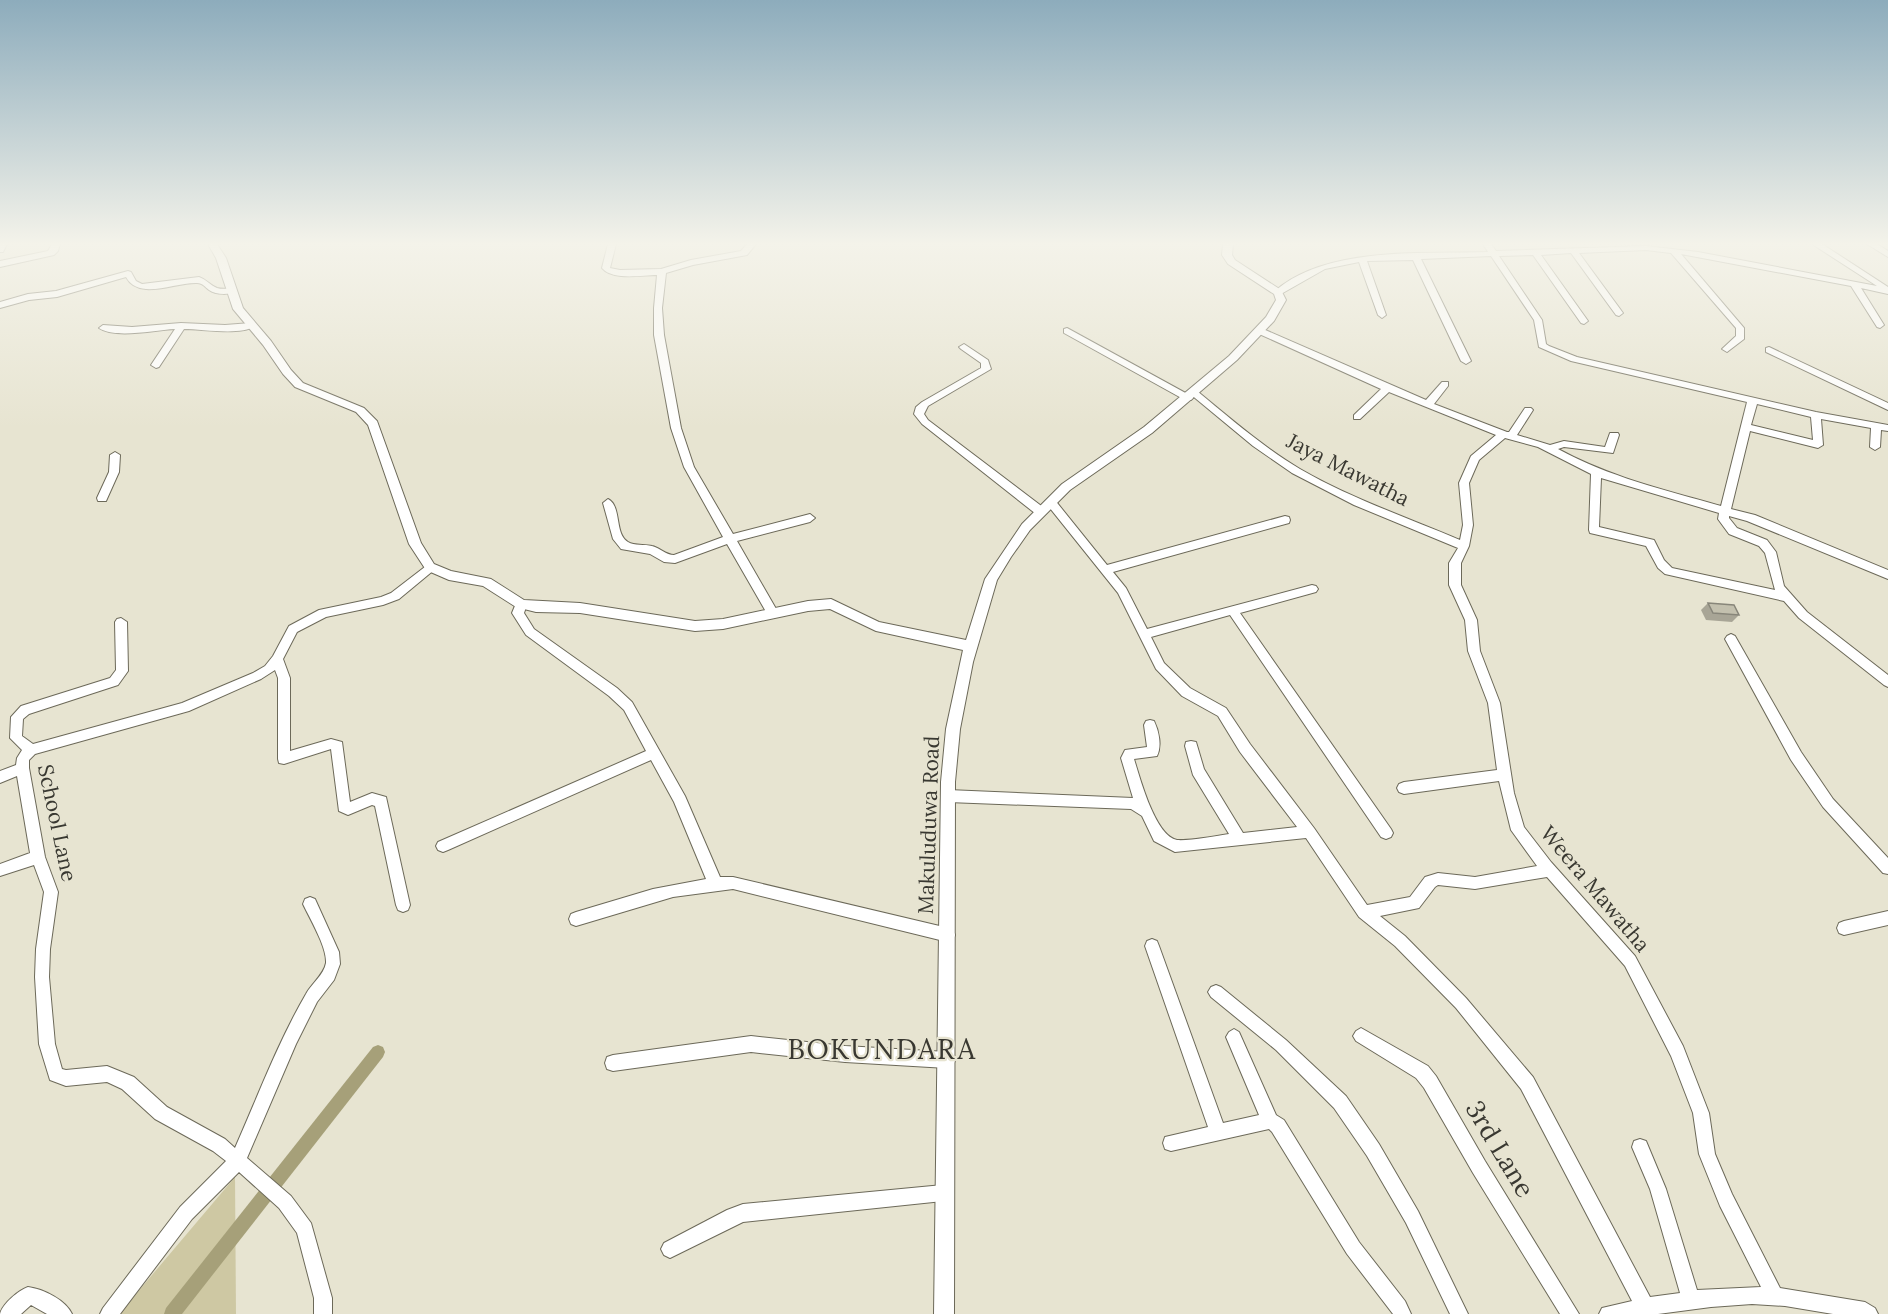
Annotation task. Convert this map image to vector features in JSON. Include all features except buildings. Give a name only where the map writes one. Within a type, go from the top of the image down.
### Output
[{"type":"street","points":[[237,305],[299,385],[360,410],[373,424],[415,544],[430,567],[448,575],[497,586],[521,604],[536,607],[580,608],[682,626],[723,624],[808,606],[831,604],[876,626],[970,646]]},
{"type":"street","points":[[658,305],[659,335],[676,428],[689,467],[773,614]]},
{"type":"street","name":"Makuluduwa Road","points":[[944,1314],[943,1193],[947,1060],[945,997],[948,935],[948,796],[953,729],[970,646],[991,579],[1007,554],[1045,507],[1099,463],[1148,430],[1191,396],[1260,331],[1279,305]]},
{"type":"street","points":[[1379,305],[1382,315]]},
{"type":"street","points":[[1439,305],[1466,361]]},
{"type":"street","points":[[1528,305],[1538,320],[1542,345],[1574,359],[1816,415],[1876,428],[1888,428]]},
{"type":"street","points":[[1572,305],[1584,321]]},
{"type":"street","points":[[1613,305],[1619,313]]},
{"type":"street","points":[[1720,305],[1740,328],[1741,337],[1727,349]]},
{"type":"street","points":[[1868,305],[1880,325]]},
{"type":"street","points":[[103,328],[132,331],[181,326],[227,329],[251,326]]},
{"type":"street","points":[[156,365],[181,326]]},
{"type":"street","name":"Jaya Mawatha","points":[[1067,331],[1191,396],[1296,471],[1386,515],[1464,546]]},
{"type":"street","points":[[1260,331],[1427,405],[1507,436],[1550,448],[1596,472],[1751,518],[1888,574]]},
{"type":"street","points":[[964,347],[982,358],[986,362],[986,369],[925,404],[921,407],[919,414],[925,422],[1045,507],[1105,570],[1122,591],[1160,666],[1186,692],[1222,712],[1245,748],[1309,832],[1364,912],[1400,941],[1461,1004],[1527,1083],[1645,1308]]},
{"type":"street","points":[[1769,350],[1888,407]]},
{"type":"street","points":[[1427,405],[1445,384]]},
{"type":"street","points":[[1357,417],[1388,388]]},
{"type":"street","points":[[1754,399],[1723,519],[1726,526],[1763,543],[1770,552],[1779,588],[1786,597],[1803,615],[1888,682]]},
{"type":"street","name":"Weera Mawatha","points":[[1528,410],[1507,436],[1475,458],[1464,483],[1468,525],[1464,546],[1455,563],[1455,585],[1471,620],[1474,651],[1494,703],[1507,793],[1518,830],[1549,870],[1630,961],[1677,1052],[1701,1113],[1707,1154],[1726,1200],[1775,1296]]},
{"type":"street","points":[[1747,427],[1818,445],[1816,415]]},
{"type":"street","points":[[1875,447],[1876,428]]},
{"type":"street","points":[[1550,448],[1564,444],[1609,450],[1614,435]]},
{"type":"street","points":[[102,498],[116,470],[116,455]]},
{"type":"street","points":[[1596,472],[1594,530],[1650,543],[1659,564],[1669,571],[1786,597]]},
{"type":"street","points":[[608,503],[621,543],[652,550],[668,559],[675,559],[729,539],[810,518]]},
{"type":"street","points":[[1105,570],[1285,520]]},
{"type":"street","name":"School Lane","points":[[323,1314],[323,1298],[305,1229],[285,1202],[219,1145],[161,1113],[128,1083],[107,1074],[66,1078],[56,1074],[47,1044],[42,977],[43,949],[51,892],[38,857],[22,768],[23,758],[31,750],[184,707],[257,676],[269,669],[277,659],[293,629],[323,614],[383,601],[395,596],[430,567]]},
{"type":"street","points":[[1144,634],[1312,589]]},
{"type":"street","points":[[521,604],[518,613],[530,632],[613,692],[628,706],[680,800],[715,883]]},
{"type":"street","points":[[1232,610],[1386,833]]},
{"type":"street","points":[[31,750],[16,738],[17,717],[25,710],[114,682],[122,671],[121,622]]},
{"type":"street","points":[[1731,639],[1796,756],[1828,803],[1888,868]]},
{"type":"street","points":[[277,659],[284,678],[284,759],[331,744],[337,746],[345,809],[372,799],[381,801],[403,905]]},
{"type":"street","points":[[1150,725],[1154,749],[1152,752],[1130,754],[1127,758],[1143,808],[1159,837],[1168,845],[1188,846],[1309,832]]},
{"type":"street","points":[[1191,746],[1198,771],[1240,840]]},
{"type":"street","points":[[442,846],[654,753]]},
{"type":"street","points":[[0,777],[22,768]]},
{"type":"street","points":[[1404,788],[1505,775]]},
{"type":"street","points":[[948,796],[1132,803],[1143,808]]},
{"type":"street","points":[[0,870],[38,857]]},
{"type":"street","points":[[1364,912],[1414,903],[1430,882],[1438,879],[1475,883],[1549,870]]},
{"type":"street","points":[[576,919],[646,898],[715,883],[744,885],[948,935]]},
{"type":"street","points":[[109,1314],[186,1213],[237,1162],[291,1039],[312,997],[333,964],[332,952],[310,904]]},
{"type":"street","points":[[1844,928],[1888,918]]},
{"type":"street","points":[[1152,946],[1218,1133]]},
{"type":"street","points":[[1216,992],[1281,1045],[1340,1102],[1373,1150],[1412,1217],[1459,1314]]},
{"type":"street","name":"3rd Lane","points":[[1361,1036],[1422,1072],[1430,1082],[1479,1167],[1570,1314]]},
{"type":"street","points":[[1234,1037],[1270,1121],[1284,1134],[1353,1248],[1402,1314]]},
{"type":"street","points":[[613,1063],[751,1044],[845,1054],[947,1060]]},
{"type":"street","points":[[1171,1143],[1270,1121]]},
{"type":"street","points":[[1640,1147],[1658,1189],[1691,1300]]},
{"type":"street","points":[[670,1249],[743,1213],[943,1193]]},
{"type":"street","points":[[8,1314],[28,1296],[37,1297],[63,1314]]},
{"type":"street","points":[[1608,1314],[1728,1296],[1775,1296],[1865,1311],[1869,1314]]},
{"type":"shaded area","points":[[235,1177],[236,1314],[119,1314]]},
{"type":"waterway","points":[[172,1314],[378,1052]]},
{"type":"district","name":"BOKUNDARA","points":[[882,1049]]}]
